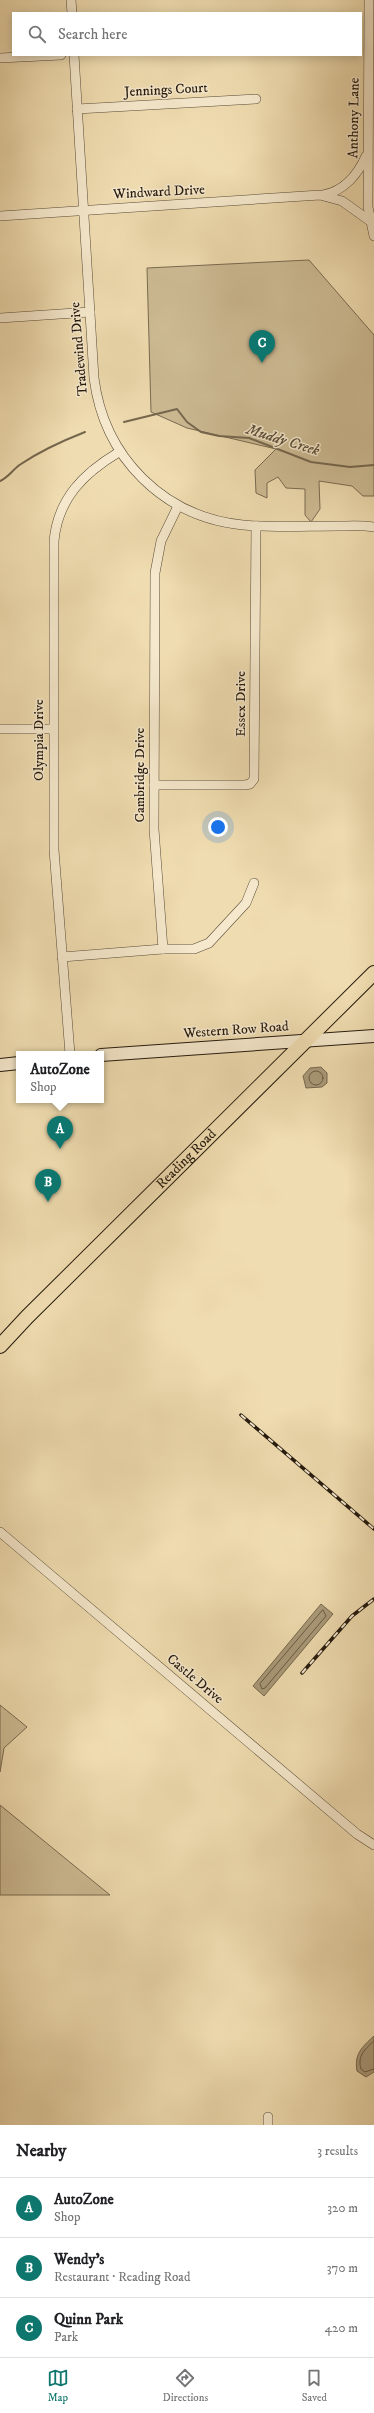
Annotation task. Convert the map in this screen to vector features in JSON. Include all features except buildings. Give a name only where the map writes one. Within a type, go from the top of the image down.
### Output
[{"type":"main road","name":"Reading Road","points":[[0,1346],[27,1316],[374,973]]},
{"type":"street","points":[[71,0],[72,12]]},
{"type":"street","name":"Anthony Lane","points":[[369,0],[371,127],[368,152],[370,221],[374,236]]},
{"type":"street","points":[[0,58],[41,56]]},
{"type":"street","name":"Tradewind Drive","points":[[74,56],[96,394],[108,431],[119,452],[148,485],[178,506],[210,519],[256,526],[374,527]]},
{"type":"street","name":"Jennings Court","points":[[78,109],[256,99]]},
{"type":"street","name":"Windward Drive","points":[[0,216],[320,195],[338,189],[347,183],[362,165],[368,152]]},
{"type":"street","name":"Windward Drive","points":[[320,195],[342,201],[370,221]]},
{"type":"street","points":[[0,318],[90,312]]},
{"type":"street","name":"Olympia Drive","points":[[70,1051],[54,850],[54,541],[58,519],[66,499],[79,482],[100,464],[119,452]]},
{"type":"street","name":"Cambridge Drive","points":[[162,948],[156,861],[154,784],[156,562],[161,541],[178,506]]},
{"type":"street","name":"Essex Drive","points":[[154,784],[245,785],[250,784],[254,779],[256,526]]},
{"type":"street","points":[[0,728],[53,729]]},
{"type":"street","points":[[62,957],[162,948],[194,949],[209,943],[246,903],[254,884]]},
{"type":"street","name":"Western Row Road","points":[[104,1055],[374,1036]]},
{"type":"street","points":[[0,1065],[16,1063]]},
{"type":"street","name":"Castle Drive","points":[[0,1532],[357,1834],[374,1845]]},
{"type":"shaded area","points":[[309,260],[374,335],[374,496],[363,496],[352,486],[319,481],[320,509],[311,522],[305,515],[305,489],[286,488],[278,477],[267,483],[267,498],[256,493],[255,470],[276,449],[187,428],[151,412],[147,268]]},
{"type":"shaded area","points":[[0,1705],[27,1727],[4,1748],[0,1772]]},
{"type":"shaded area","points":[[0,1805],[110,1895],[0,1895]]},
{"type":"water","points":[[321,1067],[327,1073],[327,1083],[322,1087],[306,1088],[303,1076],[310,1068]]},
{"type":"water","points":[[321,1604],[333,1614],[264,1696],[253,1686]]},
{"type":"water","points":[[374,2036],[374,2072],[366,2077],[357,2071],[356,2065],[360,2051]]},
{"type":"waterway","name":"Muddy Creek","points":[[124,422],[177,409],[187,422],[201,432],[219,436],[249,438],[311,462],[350,467],[374,465]]},
{"type":"waterway","name":"Muddy Creek","points":[[0,481],[18,466],[37,454],[60,442],[85,432]]},
{"type":"railway","points":[[241,1415],[374,1529]]},
{"type":"railway","points":[[302,1673],[352,1616],[374,1599]]},
{"type":"place","name":"Quinn Park","points":[[262,363]]},
{"type":"place","name":"AutoZone","points":[[60,1149]]},
{"type":"place","name":"Wendy's","points":[[48,1202]]}]
